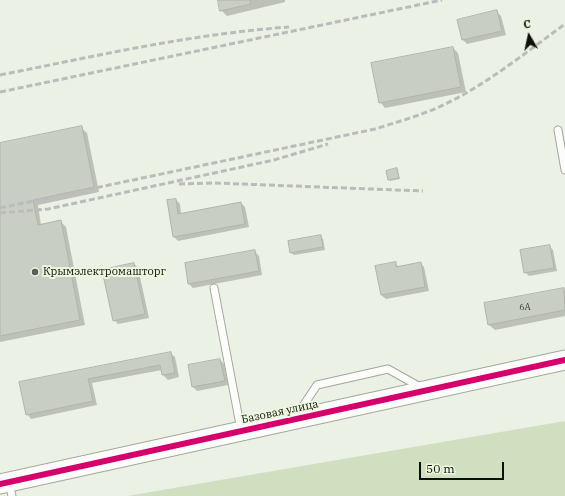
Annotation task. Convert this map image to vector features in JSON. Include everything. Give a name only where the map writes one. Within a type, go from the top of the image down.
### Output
[{"type":"street","name":"Базовая улица","points":[[7,488],[241,431],[565,360]]},
{"type":"lane","points":[[558,130],[565,170]]},
{"type":"lane","points":[[214,288],[241,431]]},
{"type":"lane","points":[[295,419],[317,385],[388,369],[426,390]]},
{"type":"green space","points":[[565,421],[565,496],[127,496]]},
{"type":"building","points":[[218,0],[250,0],[251,4],[220,11]]},
{"type":"building","points":[[497,10],[502,31],[462,40],[457,20]]},
{"type":"building","points":[[453,47],[461,87],[379,103],[371,63]]},
{"type":"building","points":[[82,126],[94,187],[33,200],[38,225],[61,220],[80,320],[0,336],[0,143]]},
{"type":"building","points":[[397,168],[399,178],[388,180],[386,171]]},
{"type":"building","points":[[176,199],[178,214],[241,202],[245,224],[173,237],[167,200]]},
{"type":"building","points":[[321,235],[323,247],[290,253],[288,241]]},
{"type":"building","points":[[550,245],[554,268],[524,273],[520,250]]},
{"type":"building","points":[[255,250],[259,271],[188,284],[185,263]]},
{"type":"building","points":[[396,262],[396,267],[421,262],[425,287],[381,295],[375,266]]},
{"type":"building","points":[[134,263],[145,314],[113,321],[102,270]]},
{"type":"building","points":[[564,288],[565,310],[488,325],[484,303]]},
{"type":"building","points":[[171,352],[175,373],[162,375],[160,365],[88,379],[93,401],[26,415],[19,382]]},
{"type":"building","points":[[220,359],[225,381],[192,387],[188,365]]},
{"type":"railway","points":[[0,92],[442,0]]},
{"type":"railway","points":[[0,208],[375,129],[408,119],[456,99],[489,79],[565,24]]},
{"type":"railway","points":[[0,75],[180,40],[252,30],[289,27]]},
{"type":"railway","points":[[0,213],[48,209],[274,160],[328,144]]},
{"type":"railway","points":[[179,184],[215,183],[423,191]]},
{"type":"cycle path","points":[[0,484],[565,360]]},
{"type":"place","name":"Крымэлектромашторг","points":[[35,272]]}]
